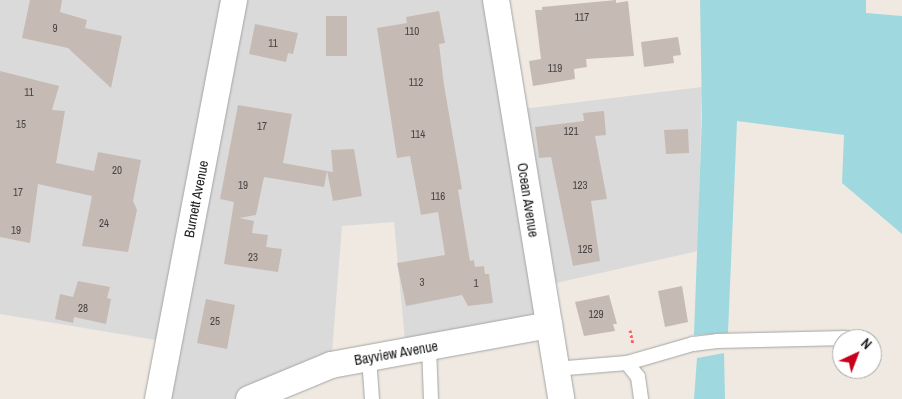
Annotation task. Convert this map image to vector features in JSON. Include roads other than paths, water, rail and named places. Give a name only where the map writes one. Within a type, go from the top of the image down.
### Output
[{"type":"street","name":"Burnett Avenue","points":[[158,399],[234,0]]},
{"type":"street","name":"Ocean Avenue","points":[[496,0],[561,399]]},
{"type":"street","name":"Bayview Avenue","points":[[249,399],[331,365],[548,325]]},
{"type":"lane","points":[[555,368],[627,363],[693,344],[717,341],[832,338]]},
{"type":"lane","points":[[429,347],[431,399]]},
{"type":"lane","points":[[370,358],[372,399]]},
{"type":"lane","points":[[627,363],[638,377],[641,399]]},
{"type":"water","points":[[700,0],[866,0],[866,13],[902,16],[902,234],[842,183],[844,135],[737,121],[728,333],[694,335],[702,116]]},
{"type":"water","points":[[724,353],[725,399],[694,399],[697,358]]}]
